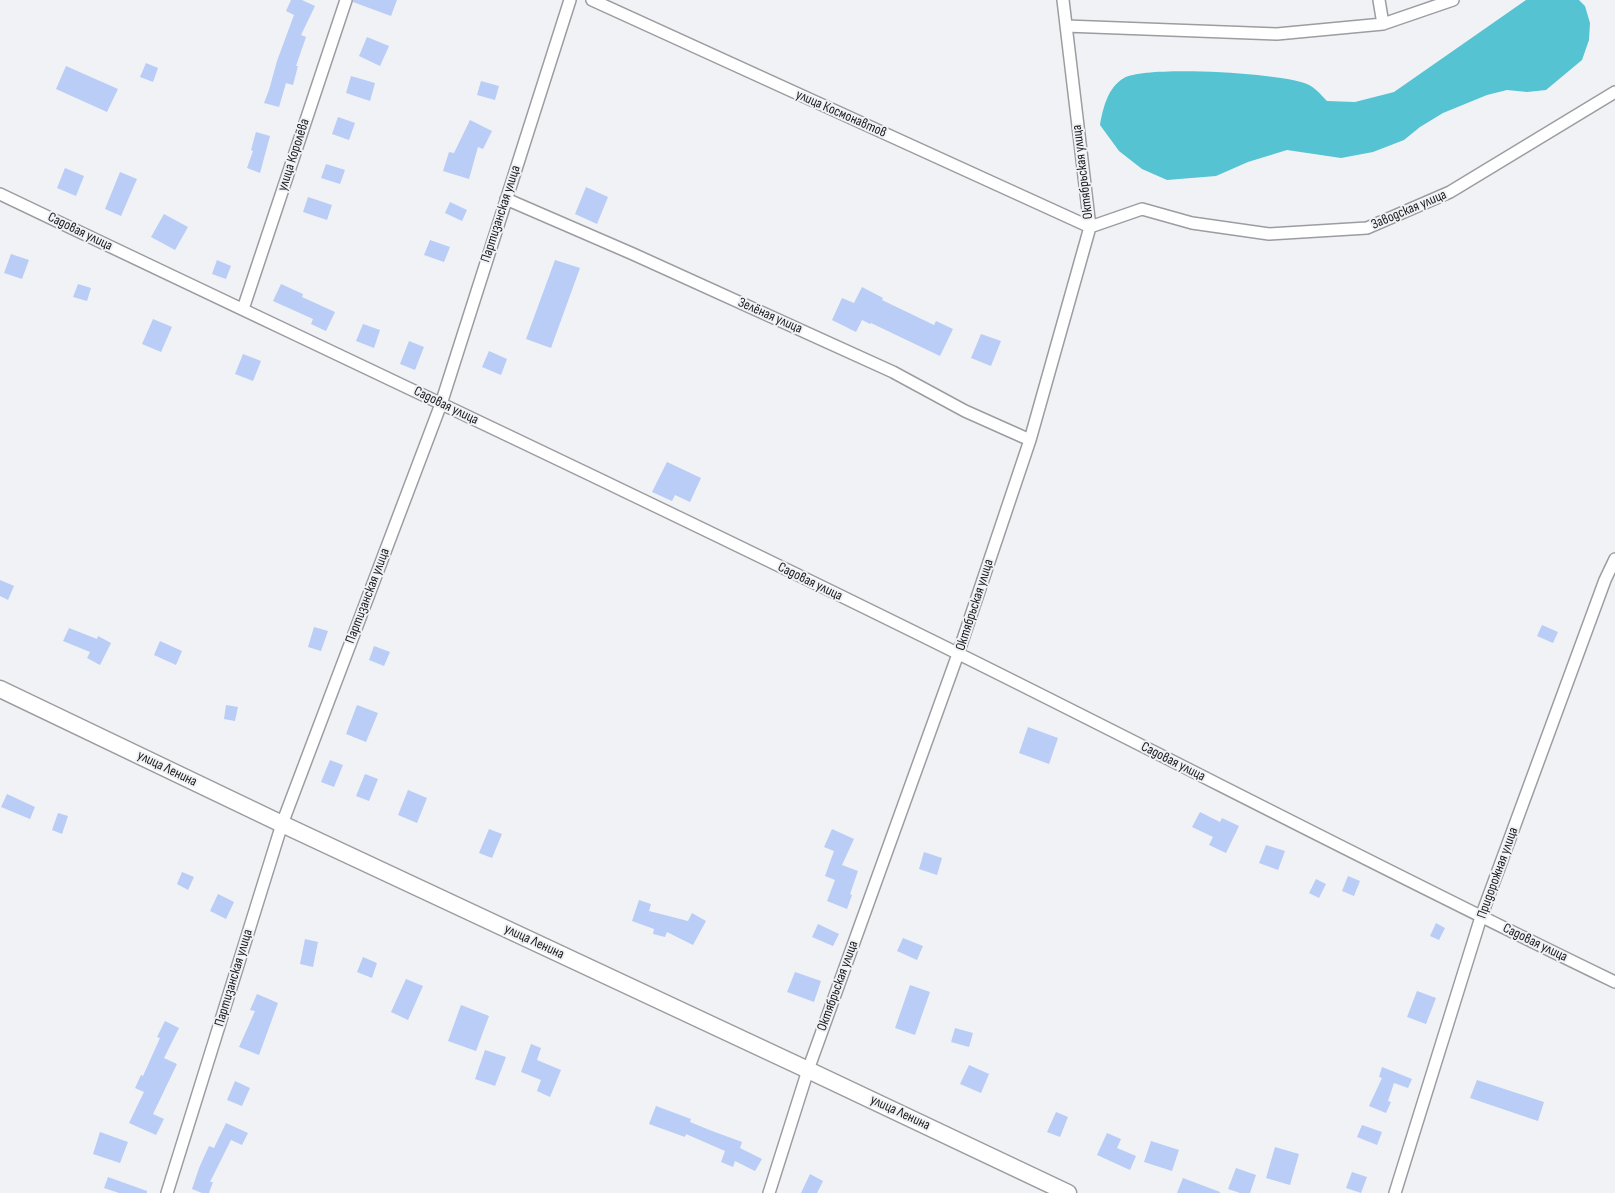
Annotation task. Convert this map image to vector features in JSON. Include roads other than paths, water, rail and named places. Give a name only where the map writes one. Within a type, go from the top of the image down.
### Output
[{"type":"street","name":"улица Королёва","points":[[243,310],[346,0]]},
{"type":"street","name":"Партизанская улица","points":[[167,1193],[282,824],[441,404],[570,0]]},
{"type":"street","name":"улица Космонавтов","points":[[592,0],[1090,227]]},
{"type":"street","name":"Октябрьская улица","points":[[769,1193],[808,1070],[958,654],[1030,440],[1090,227],[1063,0]]},
{"type":"street","points":[[1380,0],[1383,24]]},
{"type":"street","points":[[1066,26],[1277,34],[1383,24],[1453,0]]},
{"type":"street","name":"Заводская улица","points":[[1090,227],[1142,209],[1192,223],[1269,234],[1367,228],[1450,192],[1615,91]]},
{"type":"street","name":"Садовая улица","points":[[0,194],[441,404],[958,654],[1481,917],[1615,982]]},
{"type":"street","name":"Зелёная улица","points":[[506,199],[633,254],[893,372],[966,411],[1030,440]]},
{"type":"street","name":"Придорожная улица","points":[[1395,1193],[1481,917],[1605,580],[1615,559]]},
{"type":"street","name":"улица Ленина","points":[[0,689],[282,824],[1068,1193]]},
{"type":"water","points":[[1526,0],[1579,0],[1585,6],[1590,23],[1589,40],[1582,60],[1546,90],[1527,92],[1507,90],[1487,95],[1443,113],[1420,127],[1404,140],[1373,152],[1341,158],[1287,150],[1248,162],[1216,176],[1167,180],[1142,169],[1119,151],[1100,125],[1110,92],[1124,78],[1137,74],[1185,71],[1215,72],[1293,80],[1310,85],[1327,101],[1355,102],[1394,92]]}]
